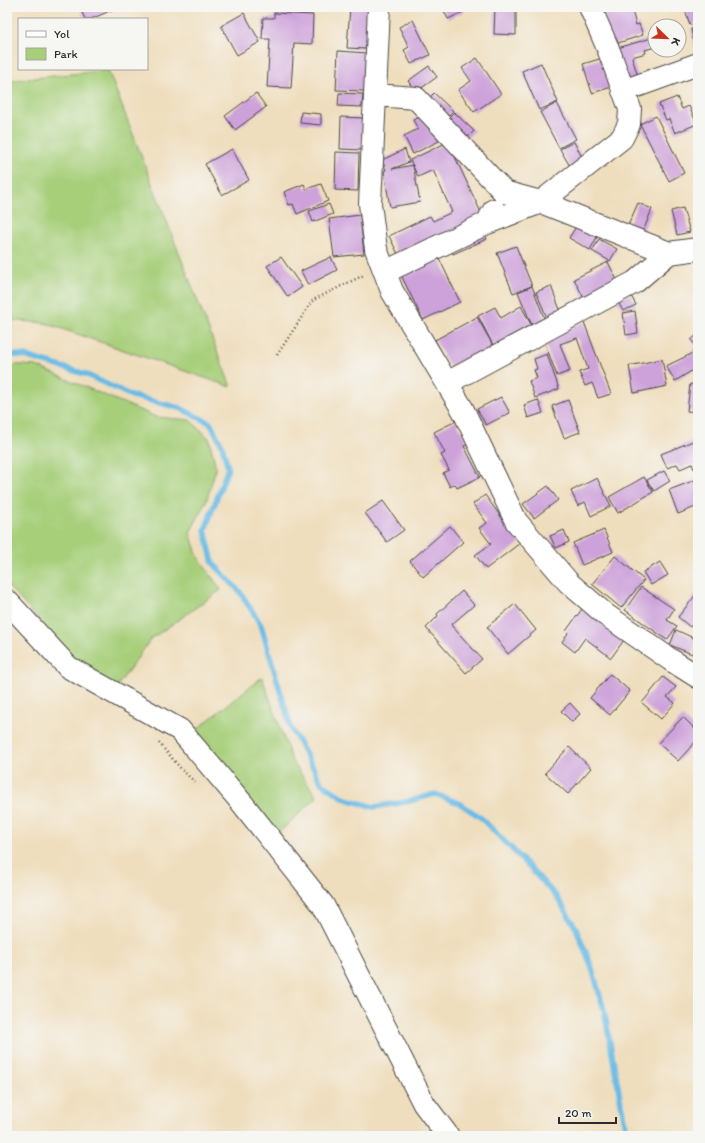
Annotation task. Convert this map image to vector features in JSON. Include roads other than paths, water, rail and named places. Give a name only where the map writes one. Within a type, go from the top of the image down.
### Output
[{"type":"street","points":[[379,7],[370,204],[376,248],[392,292],[463,410],[516,521],[569,583],[606,615],[698,677]]},
{"type":"street","points":[[384,269],[487,223],[541,202],[622,138],[629,124],[630,109],[609,51],[590,7]]},
{"type":"street","points":[[623,91],[698,64]]},
{"type":"street","points":[[375,95],[416,98],[504,192],[541,202],[668,253],[698,249]]},
{"type":"street","points":[[487,223],[504,192]]},
{"type":"street","points":[[447,383],[635,282],[668,253]]},
{"type":"street","points":[[7,601],[68,667],[180,730],[242,804],[323,905],[424,1104],[448,1136]]},
{"type":"waterway","points":[[7,354],[25,356],[85,374],[132,396],[180,408],[210,423],[222,445],[228,468],[205,530],[213,563],[240,592],[261,625],[291,728],[322,784],[346,799],[374,807],[406,802],[435,794],[459,803],[480,817],[556,896],[576,928],[592,968],[604,1010],[624,1119],[629,1136]]}]
